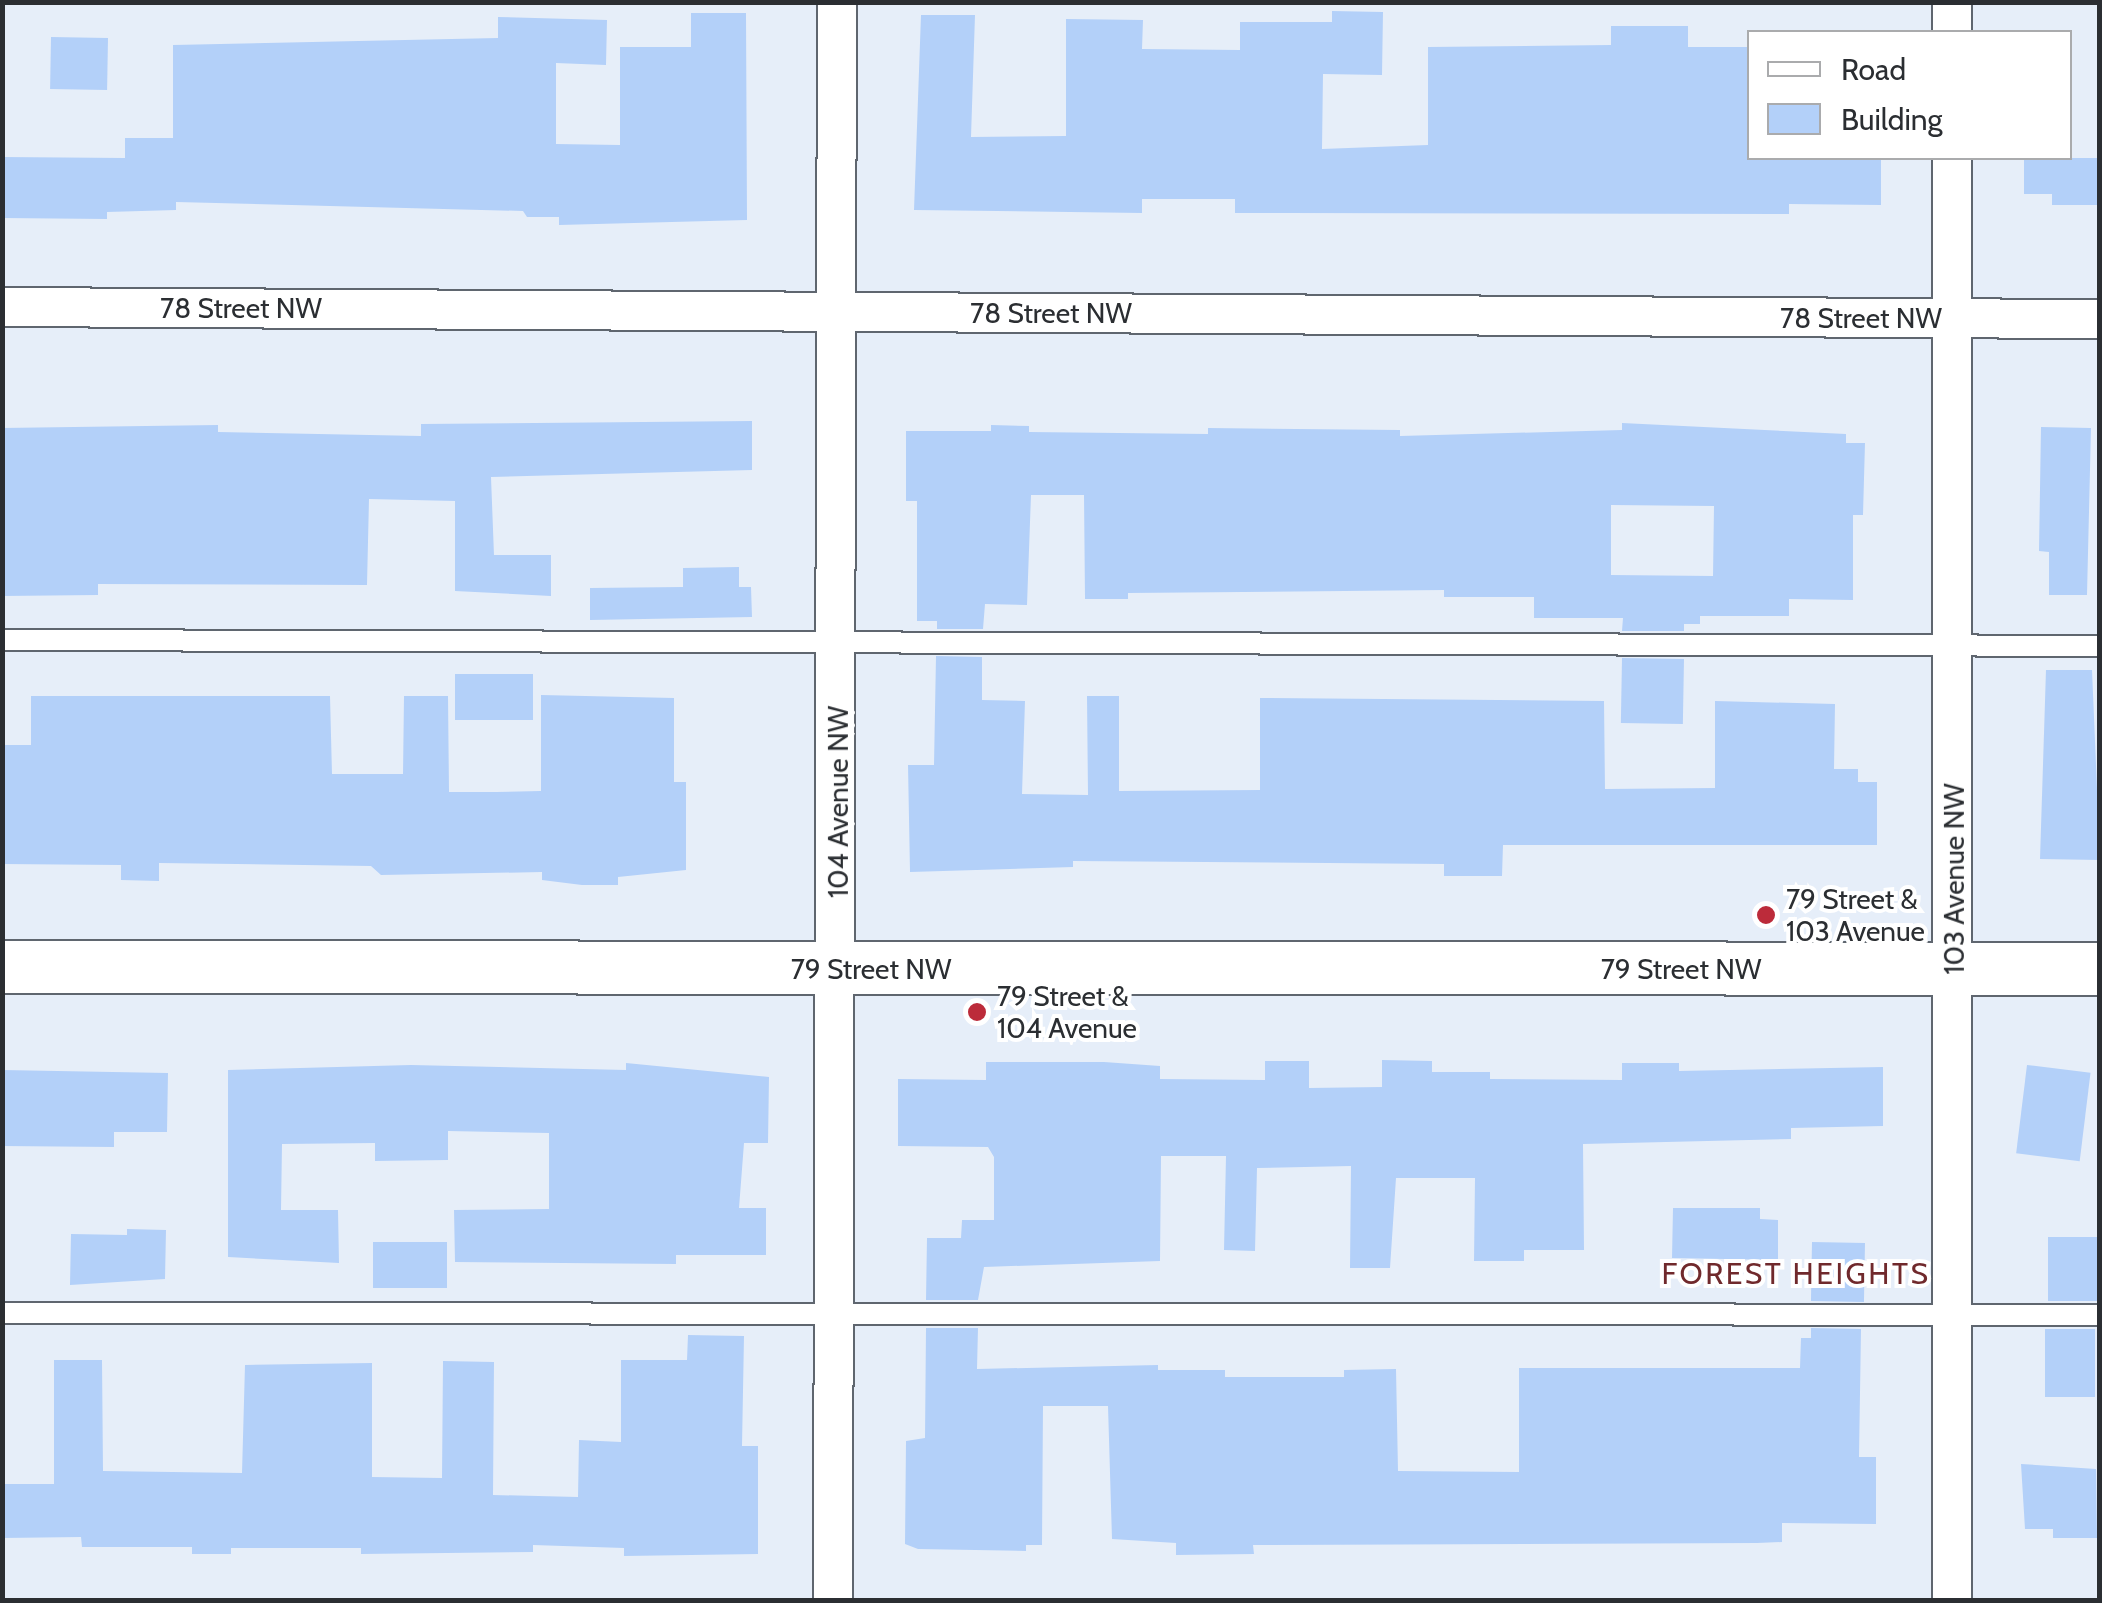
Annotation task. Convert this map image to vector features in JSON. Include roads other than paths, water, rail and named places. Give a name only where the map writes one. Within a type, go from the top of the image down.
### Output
[{"type":"street","name":"104 Avenue NW","points":[[833,1600],[838,969],[837,2]]},
{"type":"street","points":[[1952,2],[1952,30]]},
{"type":"street","name":"103 Avenue NW","points":[[1952,160],[1952,1600]]},
{"type":"street","name":"78 Street NW","points":[[2,307],[2100,319]]},
{"type":"street","name":"79 Street NW","points":[[2,967],[2100,969]]},
{"type":"lane","points":[[2,640],[2100,646]]},
{"type":"lane","points":[[2,1313],[2100,1315]]},
{"type":"place","name":"79 Street & 103 Avenue","points":[[1766,915]]},
{"type":"place","name":"79 Street & 104 Avenue","points":[[977,1012]]},
{"type":"district","name":"FOREST HEIGHTS","points":[[1796,1274]]}]
